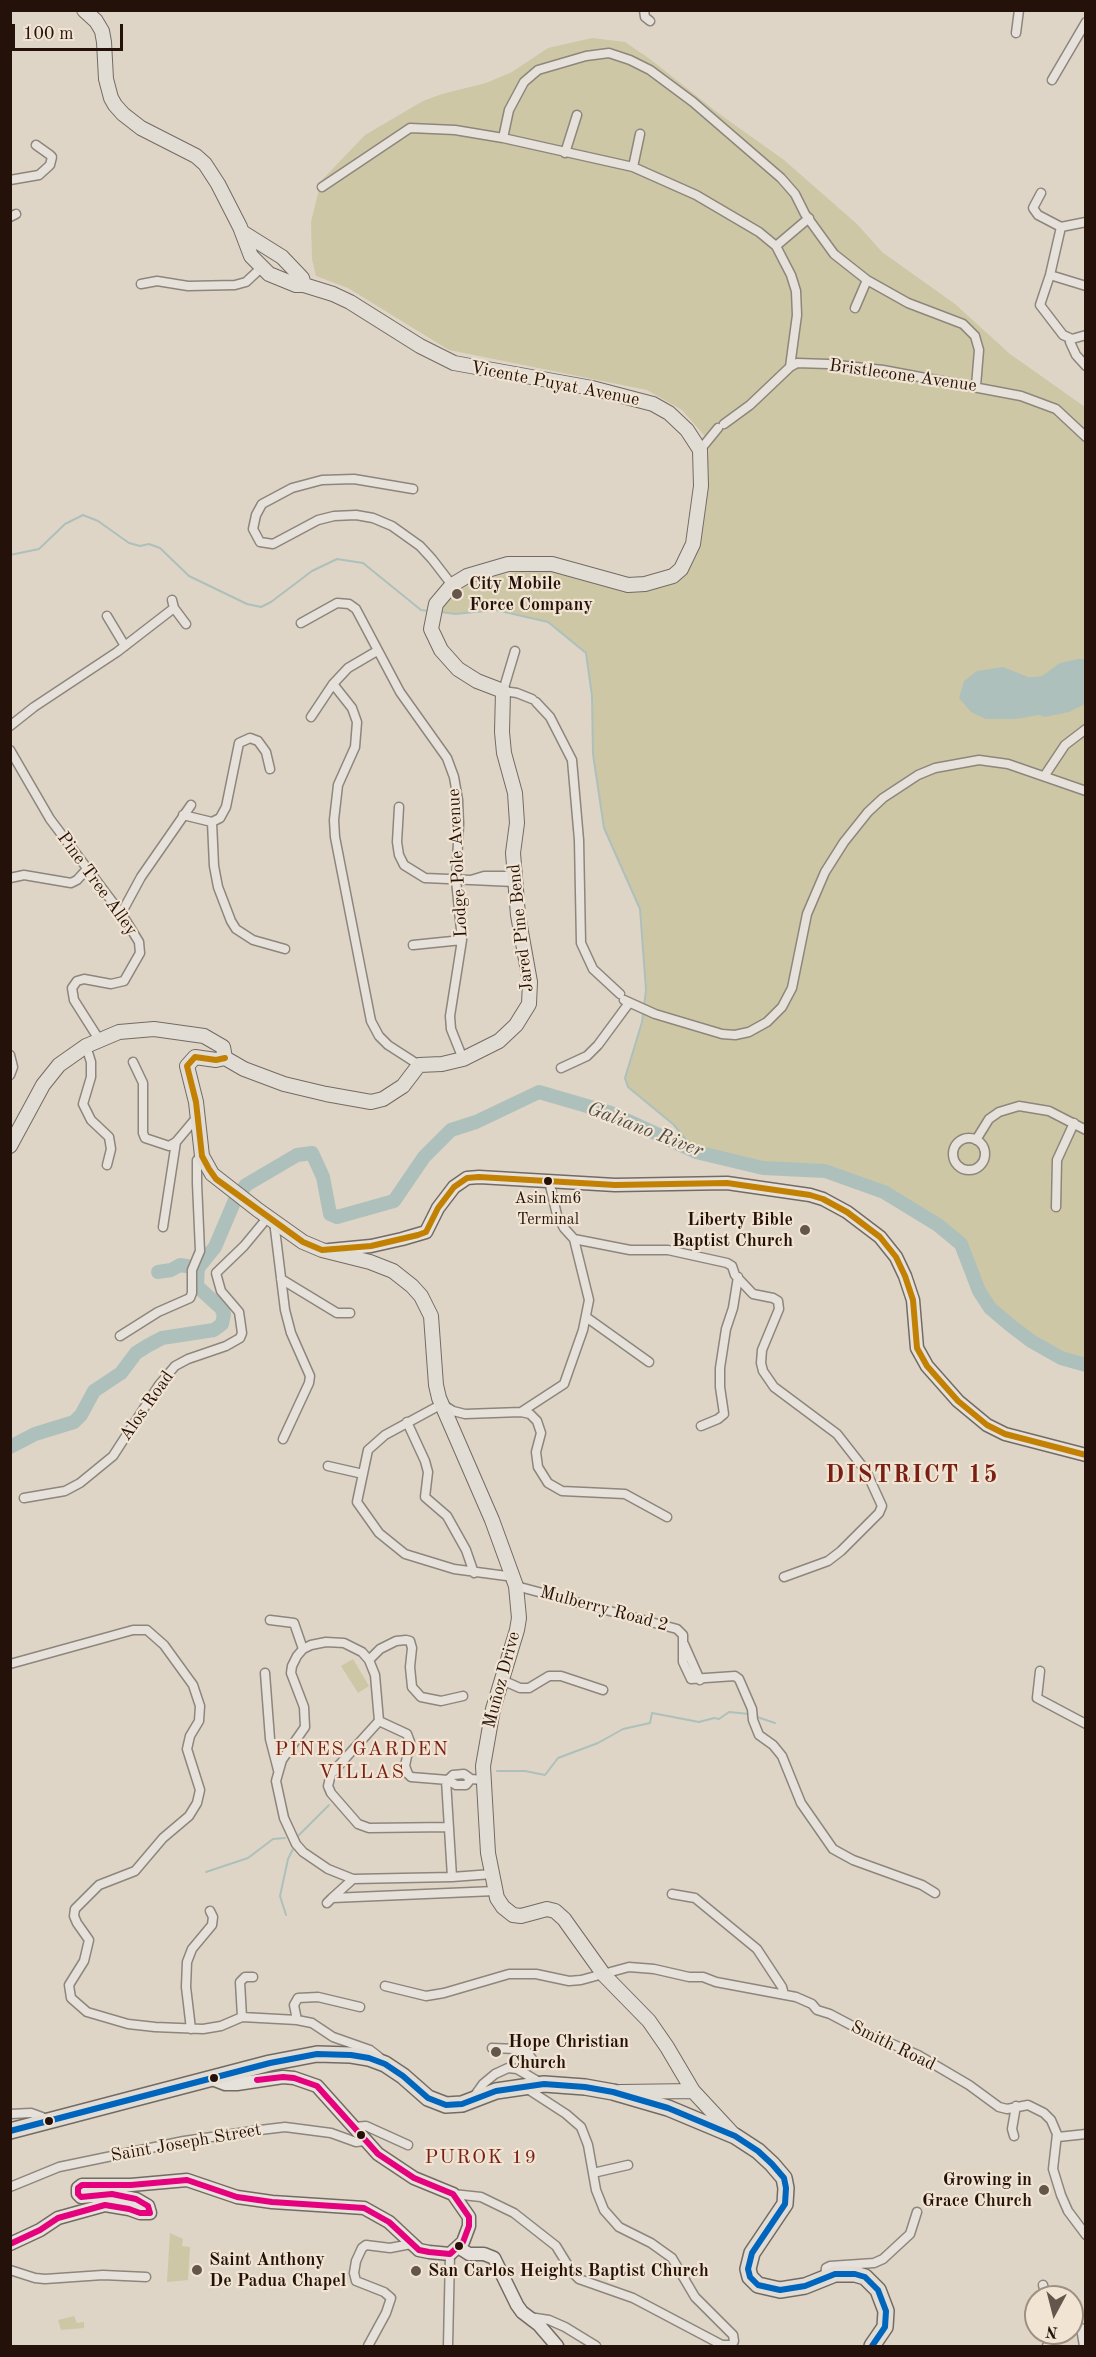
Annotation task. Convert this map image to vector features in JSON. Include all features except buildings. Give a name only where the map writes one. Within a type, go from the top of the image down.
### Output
[{"type":"highway","points":[[10,2131],[270,2063],[317,2054],[351,2055],[385,2064],[438,2103],[454,2106],[496,2091],[544,2084],[613,2092],[668,2108],[735,2136],[758,2151],[772,2164],[783,2178],[786,2187],[785,2204],[748,2261],[750,2277],[758,2284],[780,2290],[805,2286],[835,2274],[855,2274],[865,2277],[878,2290],[884,2304],[886,2318],[885,2327],[872,2346]]},
{"type":"main road","points":[[85,11],[96,21],[102,31],[106,79],[115,105],[141,128],[196,156],[205,164],[218,184],[242,232],[251,256],[261,268]]},
{"type":"main road","points":[[242,232],[282,257],[302,278],[304,285]]},
{"type":"main road","name":"Vicente Puyat Avenue","points":[[261,268],[282,280],[304,285],[350,302],[420,346],[454,363],[609,392],[653,404],[669,413],[687,430],[700,450]]},
{"type":"main road","points":[[503,691],[477,681],[458,669],[441,651],[434,637],[431,621],[436,604],[452,585],[467,576],[508,564],[552,564],[628,585],[645,584],[673,576],[681,569],[693,544],[701,486],[700,450]]},
{"type":"main road","name":"Jared Pine Bend","points":[[419,1065],[442,1064],[463,1059],[483,1049],[508,1033],[529,1004],[530,982],[514,879],[513,852],[517,823],[514,793],[503,743],[503,691]]},
{"type":"main road","points":[[10,1146],[42,1085],[59,1065],[86,1046],[119,1032],[154,1029],[204,1036],[220,1044],[225,1051],[225,1058]]},
{"type":"main road","points":[[202,1156],[196,1102],[187,1072],[189,1062],[195,1057],[216,1060],[225,1058],[244,1069],[284,1084],[371,1102],[383,1099],[404,1086],[419,1065]]},
{"type":"main road","name":"Muñoz Drive","points":[[202,1156],[208,1169],[224,1184],[303,1242],[322,1250],[382,1266],[412,1286],[421,1296],[430,1316],[436,1385],[442,1404],[492,1520],[515,1582],[518,1608],[517,1630],[501,1680],[477,1780],[495,1891],[503,1907],[513,1915],[527,1915],[540,1909],[555,1911],[564,1919],[604,1975],[648,2021],[667,2047],[693,2091],[735,2136]]},
{"type":"main road","points":[[613,2092],[693,2091]]},
{"type":"street","points":[[644,10],[645,17],[650,21]]},
{"type":"street","points":[[1016,33],[1019,10]]},
{"type":"street","points":[[1052,80],[1086,22]]},
{"type":"street","points":[[1076,36],[1086,43]]},
{"type":"street","points":[[503,138],[509,110],[524,82],[538,70],[586,56],[609,53],[650,70],[693,102],[781,178],[795,194],[834,254],[867,280],[908,303],[963,324],[975,336],[980,350],[976,386]]},
{"type":"street","points":[[565,153],[577,115]]},
{"type":"street","points":[[322,187],[410,128],[455,130],[503,138],[633,167],[696,195],[759,232],[776,246],[791,275],[796,291],[797,315],[790,367],[700,450]]},
{"type":"street","points":[[633,167],[640,134]]},
{"type":"street","points":[[10,180],[39,175],[50,165],[52,157],[36,145]]},
{"type":"street","points":[[1041,193],[1034,203],[1035,212],[1061,227],[1086,222]]},
{"type":"street","points":[[776,246],[809,218]]},
{"type":"street","points":[[1061,227],[1050,275],[1040,305],[1063,335],[1072,339],[1086,335]]},
{"type":"street","points":[[141,284],[157,281],[188,286],[235,285],[250,280],[261,268]]},
{"type":"street","points":[[1050,275],[1086,286]]},
{"type":"street","points":[[855,308],[867,280]]},
{"type":"street","points":[[1072,339],[1070,346],[1086,366]]},
{"type":"street","name":"Bristlecone Avenue","points":[[790,367],[797,363],[883,370],[1021,396],[1056,409],[1086,437]]},
{"type":"street","points":[[413,489],[354,479],[312,482],[292,488],[262,504],[256,515],[253,529],[260,542],[273,544],[318,520],[334,516],[356,515],[373,518],[392,526],[420,546],[452,585]]},
{"type":"street","name":"Lodge Pole Avenue","points":[[301,624],[337,603],[349,604],[356,609],[400,692],[439,745],[454,777],[459,824],[456,880],[462,940],[450,1016],[452,1036],[463,1059]]},
{"type":"street","points":[[10,726],[124,646],[173,604],[186,624]]},
{"type":"street","points":[[107,616],[124,646]]},
{"type":"street","points":[[311,717],[333,684],[348,668],[377,651]]},
{"type":"street","name":"Jared Pine Bend","points":[[503,691],[515,651]]},
{"type":"street","points":[[333,684],[352,708],[357,722],[355,747],[338,786],[334,820],[335,837],[371,1021],[379,1036],[388,1045],[419,1065]]},
{"type":"street","points":[[503,691],[517,693],[533,702],[550,717],[572,760],[579,840],[581,943],[593,969],[628,1001],[654,1014],[728,1034],[749,1032],[767,1022],[782,1007],[792,988],[807,914],[825,872],[844,842],[868,812],[903,784],[934,768],[979,760],[1008,764],[1086,791]]},
{"type":"street","points":[[1045,775],[1065,745],[1086,729]]},
{"type":"street","points":[[183,815],[212,822],[220,818],[226,807],[239,743],[250,738],[258,741],[266,752],[270,769]]},
{"type":"street","name":"Pine Tree Alley","points":[[10,750],[50,819],[121,914],[140,947],[140,953],[123,981],[117,983],[84,979],[77,981],[72,988],[74,1000],[100,1041]]},
{"type":"street","points":[[121,914],[134,887],[190,805]]},
{"type":"street","points":[[399,807],[397,842],[404,866],[425,878],[514,879]]},
{"type":"street","points":[[212,822],[214,866],[218,887],[231,921],[236,929],[253,940],[285,949]]},
{"type":"street","points":[[10,878],[24,875],[71,882],[77,880],[88,868]]},
{"type":"street","points":[[413,945],[462,940]]},
{"type":"street","points":[[561,1068],[587,1056],[628,1001]]},
{"type":"street","points":[[86,1046],[91,1062],[91,1077],[83,1104],[91,1120],[109,1137],[111,1149],[107,1165]]},
{"type":"street","points":[[10,1055],[13,1067],[10,1075]]},
{"type":"street","points":[[133,1062],[143,1083],[144,1136],[148,1140],[169,1146],[176,1142],[197,1117]]},
{"type":"street","points":[[976,1140],[989,1119],[999,1112],[1019,1106],[1049,1111],[1086,1130]]},
{"type":"street","points":[[1056,1207],[1057,1160],[1074,1124]]},
{"type":"street","points":[[163,1227],[176,1142]]},
{"type":"street","points":[[120,1336],[158,1312],[188,1301],[192,1293],[194,1266],[200,1251],[197,1160],[202,1156]]},
{"type":"street","points":[[322,1250],[371,1246],[426,1232],[438,1208],[454,1187],[467,1178],[615,1185],[727,1183],[810,1195],[837,1206],[880,1237],[896,1257],[913,1300],[917,1348],[927,1366],[958,1401],[999,1432],[1086,1455]]},
{"type":"street","points":[[521,1412],[564,1384],[586,1317],[589,1300],[574,1239],[564,1228],[557,1215],[549,1181]]},
{"type":"street","points":[[266,1216],[281,1279],[288,1323],[310,1376],[309,1383],[283,1439]]},
{"type":"street","name":"Alos Road","points":[[24,1498],[65,1491],[80,1484],[113,1456],[159,1385],[175,1366],[226,1346],[240,1338],[242,1324],[238,1312],[221,1291],[216,1273],[244,1246],[266,1216]]},
{"type":"street","points":[[574,1239],[630,1250],[668,1250],[727,1263],[732,1266],[738,1277],[753,1294],[776,1299],[780,1305],[760,1356],[760,1363],[766,1377],[774,1387],[837,1434],[866,1471],[881,1503],[879,1513],[828,1561],[784,1577]]},
{"type":"street","points":[[701,1426],[724,1414],[720,1368],[738,1277]]},
{"type":"street","points":[[281,1279],[337,1313],[350,1313]]},
{"type":"street","points":[[586,1317],[649,1362]]},
{"type":"street","points":[[442,1404],[453,1411],[465,1414],[521,1412],[530,1414],[537,1420],[541,1433],[536,1452],[538,1467],[549,1483],[562,1491],[625,1494],[667,1517]]},
{"type":"street","name":"Mulberry Road 2","points":[[442,1404],[385,1435],[368,1450],[357,1502],[388,1543],[405,1554],[515,1582],[677,1629],[683,1635],[682,1655],[691,1679],[737,1677],[759,1734],[782,1756],[801,1803],[833,1849],[853,1860],[922,1885],[935,1893]]},
{"type":"street","points":[[407,1422],[428,1472],[425,1497],[447,1516],[466,1550],[474,1572]]},
{"type":"street","points":[[328,1466],[363,1474]]},
{"type":"street","points":[[270,1620],[294,1623],[303,1649]]},
{"type":"street","points":[[10,1664],[133,1630],[147,1630],[164,1645],[196,1692],[200,1714],[187,1749],[200,1790],[197,1803],[189,1816],[163,1838],[135,1871],[99,1886],[75,1909],[74,1916],[77,1923],[89,1940],[84,1961],[71,1980],[69,1990],[71,1998],[87,2012],[128,2024],[191,2029],[214,2028],[242,2017],[312,2023],[333,2037],[370,2050],[385,2064]]},
{"type":"street","points":[[369,1660],[380,1649],[396,1641],[410,1641],[412,1687],[421,1697],[441,1701],[463,1695]]},
{"type":"street","points":[[449,1827],[369,1828],[358,1824],[331,1793],[328,1786],[331,1774],[379,1721],[377,1684],[369,1660],[362,1652],[344,1643],[326,1642],[303,1649],[292,1666],[291,1673],[304,1707],[305,1727],[286,1753],[276,1781],[281,1805],[296,1844],[303,1852],[328,1869],[353,1879],[492,1874]]},
{"type":"street","points":[[1041,1671],[1037,1698],[1086,1724]]},
{"type":"street","points":[[265,1673],[270,1738],[278,1771]]},
{"type":"street","points":[[501,1680],[520,1688],[529,1688],[549,1677],[561,1676],[603,1690]]},
{"type":"street","points":[[379,1721],[407,1734],[410,1742],[405,1766],[411,1777],[447,1780],[456,1785],[466,1785],[477,1780]]},
{"type":"street","points":[[447,1780],[452,1877]]},
{"type":"street","points":[[353,1879],[329,1900],[495,1891]]},
{"type":"street","points":[[672,1894],[695,1898],[757,1949],[782,1986],[784,1994]]},
{"type":"street","points":[[191,2029],[186,1988],[187,1962],[192,1949],[212,1924],[213,1917],[210,1911]]},
{"type":"street","name":"Smith Road","points":[[385,1986],[426,1996],[457,1990],[509,1974],[536,1974],[569,1981],[604,1975],[618,1968],[642,1968],[689,1977],[703,1977],[716,1982],[784,1994],[812,2004],[817,2010],[918,2055],[969,2085],[999,2107],[1007,2109],[1016,2106],[1033,2106],[1044,2112],[1056,2128],[1058,2137]]},
{"type":"street","points":[[242,2017],[240,1982],[245,1977],[253,1977]]},
{"type":"street","points":[[297,2020],[294,2005],[298,1998],[318,1997],[360,2007]]},
{"type":"street","points":[[492,2048],[527,2052],[535,2063],[517,2069]]},
{"type":"street","points":[[471,2101],[483,2084],[495,2074],[508,2068],[517,2069],[544,2084]]},
{"type":"street","points":[[212,2079],[225,2084],[284,2076],[307,2081],[322,2092],[365,2141],[394,2165],[427,2184],[453,2194],[481,2197],[514,2213],[556,2246],[579,2279],[633,2298],[722,2345],[732,2345],[733,2335],[695,2297],[672,2258],[612,2221],[599,2201],[588,2145],[581,2127],[566,2114],[523,2086]]},
{"type":"street","points":[[1014,2136],[1012,2129],[1016,2106]]},
{"type":"street","points":[[10,2114],[38,2114],[45,2121]]},
{"type":"street","points":[[353,2127],[366,2126],[408,2145]]},
{"type":"street","name":"Saint Joseph Street","points":[[10,2187],[69,2165],[184,2141],[260,2130],[285,2127],[331,2133],[356,2142],[365,2141]]},
{"type":"street","points":[[1086,2134],[1058,2137],[1053,2169],[1064,2204],[1086,2235]]},
{"type":"street","points":[[593,2173],[627,2165]]},
{"type":"street","points":[[10,2244],[40,2230],[58,2218],[105,2205],[150,2213],[148,2206],[136,2199],[112,2194],[81,2197],[78,2194],[78,2188],[82,2185],[131,2185],[187,2180],[237,2197],[364,2208],[388,2222],[419,2250],[454,2250],[469,2254],[484,2254],[494,2258],[517,2305],[557,2346]]},
{"type":"street","points":[[448,2346],[454,2250],[463,2242],[469,2226],[469,2217],[453,2194]]},
{"type":"street","points":[[825,2278],[826,2268],[830,2266],[874,2263],[883,2259],[910,2234],[917,2212]]},
{"type":"street","points":[[368,2346],[386,2313],[391,2298],[384,2292],[356,2281],[354,2273],[356,2261],[366,2245],[390,2248],[411,2244]]},
{"type":"street","points":[[10,2270],[35,2278],[54,2279],[103,2275],[146,2277]]},
{"type":"street","points":[[528,2317],[558,2324],[597,2346]]},
{"type":"shaded area","points":[[592,38],[625,42],[650,59],[718,113],[784,160],[857,224],[882,252],[955,304],[1010,354],[1085,407],[1085,1365],[1061,1358],[1031,1341],[990,1308],[979,1291],[961,1244],[938,1225],[884,1192],[825,1171],[763,1168],[696,1152],[674,1125],[628,1087],[625,1078],[642,1022],[646,990],[640,909],[604,828],[593,754],[592,696],[586,653],[548,622],[496,610],[443,613],[443,604],[455,592],[472,581],[526,570],[546,570],[644,591],[665,586],[677,580],[700,543],[703,527],[709,444],[703,434],[682,410],[647,390],[449,350],[348,288],[316,276],[312,259],[311,222],[321,181],[365,135],[423,101],[486,83],[512,72],[548,48]]},
{"type":"shaded area","points":[[1085,659],[1085,704],[1069,712],[1045,717],[1039,715],[1016,719],[986,719],[971,712],[959,698],[964,681],[977,671],[1003,667],[1028,677],[1035,677],[1042,676],[1060,663]]},
{"type":"shaded area","points":[[353,1659],[369,1686],[358,1693],[341,1666]]},
{"type":"shaded area","points":[[170,2233],[183,2239],[182,2246],[190,2247],[188,2280],[167,2282]]},
{"type":"shaded area","points":[[74,2316],[77,2323],[84,2322],[84,2328],[61,2330],[58,2320]]},
{"type":"waterway","points":[[10,555],[39,549],[65,524],[83,515],[98,521],[129,543],[140,546],[149,544],[160,548],[189,576],[247,604],[261,607],[312,571],[337,559],[363,563],[421,610],[429,611]]},
{"type":"waterway","points":[[441,612],[455,614],[496,610],[548,622],[586,653],[592,696],[593,754],[604,828],[640,909],[646,990],[642,1022],[625,1078],[628,1087],[674,1125],[696,1152]]},
{"type":"waterway","name":"Galiano River","points":[[10,1447],[35,1434],[74,1422],[81,1415],[94,1391],[121,1373],[136,1353],[147,1346],[162,1338],[214,1330],[222,1324],[224,1314],[221,1308],[197,1284],[198,1268],[215,1247],[235,1200],[246,1185],[297,1155],[312,1153],[323,1177],[330,1214],[337,1217],[394,1201],[424,1157],[451,1130],[476,1122],[539,1092],[611,1113],[696,1152],[763,1168],[825,1171],[884,1192],[938,1225],[961,1244],[979,1291],[990,1308],[1031,1341],[1061,1358],[1086,1365]]},
{"type":"waterway","points":[[158,1272],[171,1270],[180,1265],[198,1268]]},
{"type":"waterway","points":[[497,1771],[525,1771],[545,1775],[558,1758],[598,1743],[623,1729],[650,1723],[652,1713],[699,1722],[719,1719],[729,1712],[749,1714]]},
{"type":"waterway","points":[[754,1716],[775,1723]]},
{"type":"waterway","points":[[298,1836],[329,1805]]},
{"type":"waterway","points":[[206,1872],[248,1858],[273,1839],[285,1838]]},
{"type":"waterway","points":[[286,1915],[280,1896],[288,1859],[294,1847]]},
{"type":"transit line","points":[[225,1058],[216,1060],[195,1057],[187,1066],[196,1102],[202,1156],[216,1179],[303,1242],[322,1250],[371,1246],[426,1232],[438,1208],[454,1187],[467,1178],[615,1185],[727,1183],[810,1195],[847,1212],[880,1237],[896,1257],[913,1300],[917,1348],[927,1366],[958,1401],[987,1425],[1005,1434],[1086,1455]]},
{"type":"transit line","points":[[10,2131],[270,2063],[317,2054],[351,2055],[385,2064],[428,2098],[446,2105],[462,2104],[496,2091],[544,2084],[613,2092],[668,2108],[735,2136],[758,2151],[772,2164],[784,2178],[785,2204],[752,2253],[748,2269],[750,2277],[758,2285],[780,2290],[805,2286],[835,2274],[855,2274],[865,2277],[878,2290],[886,2311],[885,2327],[872,2346]]},
{"type":"transit line","points":[[10,2244],[40,2230],[58,2218],[105,2205],[150,2213],[148,2206],[136,2199],[112,2194],[81,2197],[78,2194],[78,2188],[82,2185],[131,2185],[187,2180],[237,2197],[272,2202],[364,2208],[389,2222],[419,2250],[450,2254],[463,2242],[469,2226],[469,2217],[453,2194],[414,2178],[378,2154],[317,2086],[294,2078],[257,2080]]},
{"type":"place","name":"City Mobile Force Company","points":[[457,594]]},
{"type":"place","name":"Asin km6 Terminal","points":[[548,1181]]},
{"type":"place","name":"Liberty Bible Baptist Church","points":[[805,1230]]},
{"type":"place","name":"Hope Christian Church","points":[[496,2052]]},
{"type":"place","name":"Growing in Grace Church","points":[[1044,2190]]},
{"type":"place","name":"Saint Anthony De Padua Chapel","points":[[197,2270]]},
{"type":"place","name":"San Carlos Heights Baptist Church","points":[[416,2271]]},
{"type":"district","name":"DISTRICT 15","points":[[912,1476]]},
{"type":"district","name":"PINES GARDEN VILLAS","points":[[362,1762]]},
{"type":"district","name":"PUROK 19","points":[[481,2158]]}]
